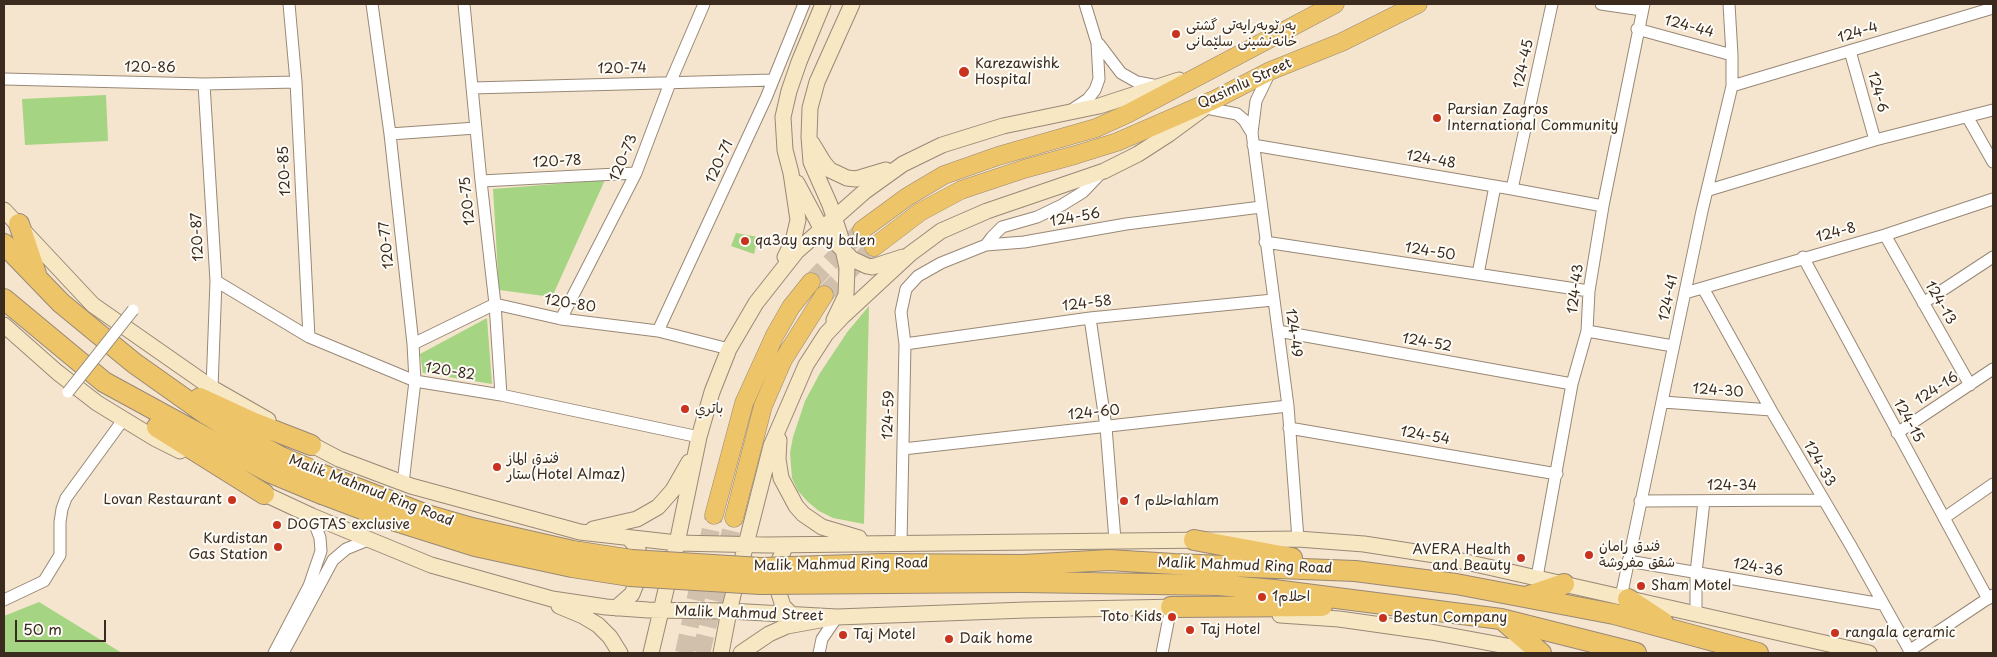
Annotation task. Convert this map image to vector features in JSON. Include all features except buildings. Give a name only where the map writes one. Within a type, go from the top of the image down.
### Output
[{"type":"highway","points":[[18,224],[37,279]]},
{"type":"highway","name":"Malik Mahmud Ring Road","points":[[4,244],[61,303],[134,363],[206,414],[244,438],[281,457],[322,484],[383,517],[475,546],[572,567],[630,576],[760,584],[1023,573],[1274,590],[1501,619],[1636,653]]},
{"type":"highway","name":"Malik Mahmud Ring Road","points":[[4,299],[104,382],[268,472],[322,484]]},
{"type":"highway","points":[[134,363],[238,415],[311,445]]},
{"type":"highway","points":[[104,382],[151,423],[264,494]]},
{"type":"highway","points":[[1194,540],[1355,570]]},
{"type":"highway","name":"Malik Mahmud Ring Road","points":[[1023,573],[1109,560],[1355,570],[1456,584],[1614,614],[1758,653]]},
{"type":"highway","points":[[1525,597],[1564,584]]},
{"type":"highway","points":[[1624,598],[1677,632]]},
{"type":"highway","points":[[1171,607],[1401,606]]},
{"type":"highway","points":[[1501,619],[1542,653]]},
{"type":"main road","points":[[770,285],[783,262],[796,230],[797,209],[785,150],[786,104],[799,62],[823,4]]},
{"type":"main road","points":[[721,653],[729,611],[762,489],[768,458],[779,425],[806,365],[840,310],[847,287],[847,268],[840,235],[830,205],[812,168],[809,137],[810,108],[817,82],[852,4]]},
{"type":"main road","name":"Qasimlu Street","points":[[862,230],[906,197],[944,175],[998,156],[1096,128],[1127,114],[1335,4]]},
{"type":"main road","name":"Qasimlu Street","points":[[874,247],[920,212],[961,190],[1024,169],[1098,148],[1143,131],[1206,104],[1270,71],[1342,42],[1418,4]]},
{"type":"main road","points":[[809,137],[830,170],[847,178],[856,179],[903,164],[942,145],[971,134],[1115,102],[1217,67]]},
{"type":"main road","points":[[826,334],[910,254],[941,231],[987,212],[1104,171],[1138,154],[1169,134],[1206,104]]},
{"type":"main road","points":[[651,653],[677,543],[697,445],[712,392],[729,349],[756,303],[797,251],[864,192],[903,164]]},
{"type":"main road","points":[[791,173],[821,228],[844,252],[862,264],[872,267],[888,264],[910,254]]},
{"type":"main road","points":[[4,210],[93,305],[212,388],[311,445],[339,459],[403,483],[580,532],[677,543],[786,545],[1298,539],[1364,544],[1435,555],[1869,653]]},
{"type":"main road","points":[[714,515],[744,403],[775,335],[791,307],[811,282]]},
{"type":"main road","points":[[734,518],[763,406],[783,360],[824,295]]},
{"type":"main road","points":[[4,325],[97,403],[156,439],[264,494],[368,540],[431,565],[567,609],[583,616],[605,631],[620,653]]},
{"type":"main road","points":[[779,425],[779,468],[786,490],[796,506],[803,514],[822,527],[880,543]]},
{"type":"main road","points":[[580,532],[637,519],[658,507],[673,490],[697,445]]},
{"type":"main road","points":[[616,608],[632,594],[640,574],[638,549],[629,538]]},
{"type":"main road","points":[[786,545],[777,565],[776,584],[783,606],[791,614]]},
{"type":"main road","points":[[470,577],[552,599],[616,608],[661,611]]},
{"type":"main road","points":[[741,653],[769,634],[787,626],[837,617],[1017,610],[1171,607],[1339,619],[1432,632],[1542,653]]},
{"type":"main road","name":"Malik Mahmud Street","points":[[661,611],[729,611],[837,617]]},
{"type":"street","name":"120-85","points":[[289,4],[296,82],[309,337]]},
{"type":"street","name":"120-77","points":[[372,4],[390,134],[413,344],[415,381],[403,483]]},
{"type":"street","name":"120-75","points":[[464,4],[495,304],[501,395]]},
{"type":"street","name":"120-73","points":[[561,319],[636,173],[670,83],[704,4]]},
{"type":"street","name":"120-71","points":[[658,332],[773,80],[804,4]]},
{"type":"street","points":[[1064,114],[1088,99],[1095,90],[1099,79],[1100,68],[1097,43],[1085,4]]},
{"type":"street","name":"124-45","points":[[1512,189],[1552,4]]},
{"type":"street","points":[[1601,4],[1643,7]]},
{"type":"street","name":"124-41","points":[[1624,598],[1628,561],[1640,501],[1702,211],[1709,190],[1732,86],[1729,4]]},
{"type":"street","name":"124-43","points":[[1537,578],[1572,384],[1586,331],[1589,292],[1603,206],[1637,29],[1643,7]]},
{"type":"street","name":"124-4","points":[[1732,86],[1993,8]]},
{"type":"street","name":"124-44","points":[[1637,29],[1732,54]]},
{"type":"street","points":[[1097,43],[1121,73],[1137,82],[1160,86]]},
{"type":"street","name":"124-6","points":[[1850,51],[1875,140]]},
{"type":"street","name":"124-49","points":[[1270,71],[1256,101],[1252,133],[1288,406],[1298,539]]},
{"type":"street","name":"120-86","points":[[4,79],[204,84],[296,82]]},
{"type":"street","name":"120-74","points":[[472,88],[773,80]]},
{"type":"street","name":"120-87","points":[[204,84],[216,281],[212,388]]},
{"type":"street","points":[[1206,104],[1237,114],[1244,120],[1252,133]]},
{"type":"street","points":[[1709,190],[1875,140],[1968,118],[1993,110]]},
{"type":"street","points":[[1968,118],[1993,162]]},
{"type":"street","points":[[390,134],[476,128]]},
{"type":"street","name":"124-48","points":[[1253,145],[1603,206]]},
{"type":"street","points":[[986,245],[1002,227],[1037,217],[1062,205],[1083,192],[1104,171]]},
{"type":"street","name":"120-78","points":[[481,180],[636,173]]},
{"type":"street","points":[[1478,274],[1495,186]]},
{"type":"street","name":"124-8","points":[[1685,293],[1885,235],[1993,199]]},
{"type":"street","name":"124-56","points":[[906,289],[918,276],[941,263],[986,245],[1024,242],[1126,224],[1261,207]]},
{"type":"street","name":"124-13","points":[[1885,235],[1970,385]]},
{"type":"street","name":"124-50","points":[[1266,242],[1589,292]]},
{"type":"street","points":[[1923,303],[1993,257]]},
{"type":"street","name":"124-15","points":[[1803,258],[1944,518],[1990,597]]},
{"type":"street","name":"120-82","points":[[216,281],[309,337],[415,381],[501,395],[697,445]]},
{"type":"street","name":"124-33","points":[[1703,288],[1910,652]]},
{"type":"street","name":"124-59","points":[[901,543],[906,344],[901,312],[906,289]]},
{"type":"street","name":"124-58","points":[[906,344],[1090,318],[1273,300]]},
{"type":"street","points":[[413,344],[495,304]]},
{"type":"street","name":"120-80","points":[[495,304],[561,319],[658,332],[729,349]]},
{"type":"street","points":[[68,392],[133,310]]},
{"type":"street","points":[[1090,318],[1106,427],[1114,540]]},
{"type":"street","name":"124-52","points":[[1278,331],[1572,384]]},
{"type":"street","points":[[1586,331],[1673,346]]},
{"type":"street","name":"124-16","points":[[1897,432],[1993,369]]},
{"type":"street","name":"124-30","points":[[1662,402],[1771,410]]},
{"type":"street","name":"124-60","points":[[902,449],[1288,406]]},
{"type":"street","points":[[4,600],[44,582],[60,555],[60,522],[66,498],[123,420]]},
{"type":"street","name":"124-54","points":[[1289,428],[1557,474]]},
{"type":"street","points":[[1944,518],[1993,484]]},
{"type":"street","name":"124-34","points":[[1640,501],[1823,500]]},
{"type":"street","points":[[1696,614],[1696,572],[1704,501]]},
{"type":"street","points":[[274,653],[309,586],[321,552],[320,538],[312,516]]},
{"type":"street","points":[[283,653],[333,560],[346,550],[368,540]]},
{"type":"street","name":"124-36","points":[[1628,561],[1882,604]]},
{"type":"street","points":[[1910,652],[1990,597]]},
{"type":"street","points":[[1162,653],[1171,607]]},
{"type":"street","points":[[819,653],[822,639],[837,617]]},
{"type":"green space","points":[[106,95],[108,141],[25,145],[22,99]]},
{"type":"green space","points":[[605,180],[552,297],[499,290],[493,189]]},
{"type":"green space","name":"qa3ay asny balen","points":[[736,233],[758,237],[754,254],[731,246]]},
{"type":"green space","points":[[869,306],[864,524],[833,518],[819,511],[808,502],[798,491],[792,478],[790,453],[793,437],[805,401],[820,373],[848,331]]},
{"type":"green space","points":[[487,318],[492,384],[423,373],[420,354]]},
{"type":"green space","points":[[39,602],[122,653],[4,653],[4,616]]},
{"type":"tunnel","points":[[811,282],[862,230]]},
{"type":"tunnel","points":[[824,295],[874,247]]},
{"type":"tunnel","points":[[684,653],[714,515]]},
{"type":"tunnel","points":[[701,653],[734,518]]},
{"type":"place","name":"بەرێوبەرایەتی گشتی خانەنشینی سلێمانی","points":[[1176,34]]},
{"type":"place","name":"Karezawishk ‌Hospital","points":[[964,72]]},
{"type":"place","name":"Parsian Zagros International Community","points":[[1437,118]]},
{"type":"place","name":"qa3ay asny balen","points":[[745,241]]},
{"type":"place","name":"باتري","points":[[685,409]]},
{"type":"place","name":"فندق الماز ستار(Hotel Almaz)","points":[[497,467]]},
{"type":"place","name":"Lovan Restaurant","points":[[232,500]]},
{"type":"place","name":"احلام 1ahlam","points":[[1124,501]]},
{"type":"place","name":"DOGTAS exclusive","points":[[277,525]]},
{"type":"place","name":"Kurdistan Gas Station","points":[[278,547]]},
{"type":"place","name":"فندق رامان شقق مفروشة","points":[[1589,555]]},
{"type":"place","name":"AVERA Health and Beauty","points":[[1521,558]]},
{"type":"place","name":"Sham Motel","points":[[1641,586]]},
{"type":"place","name":"احلام1","points":[[1262,597]]},
{"type":"place","name":"Toto Kids","points":[[1172,617]]},
{"type":"place","name":"Bestun Company","points":[[1383,618]]},
{"type":"place","name":"Taj Hotel","points":[[1190,630]]},
{"type":"place","name":"rangala ceramic","points":[[1835,633]]},
{"type":"place","name":"Taj Motel","points":[[843,635]]},
{"type":"place","name":"Daik home","points":[[949,639]]}]
